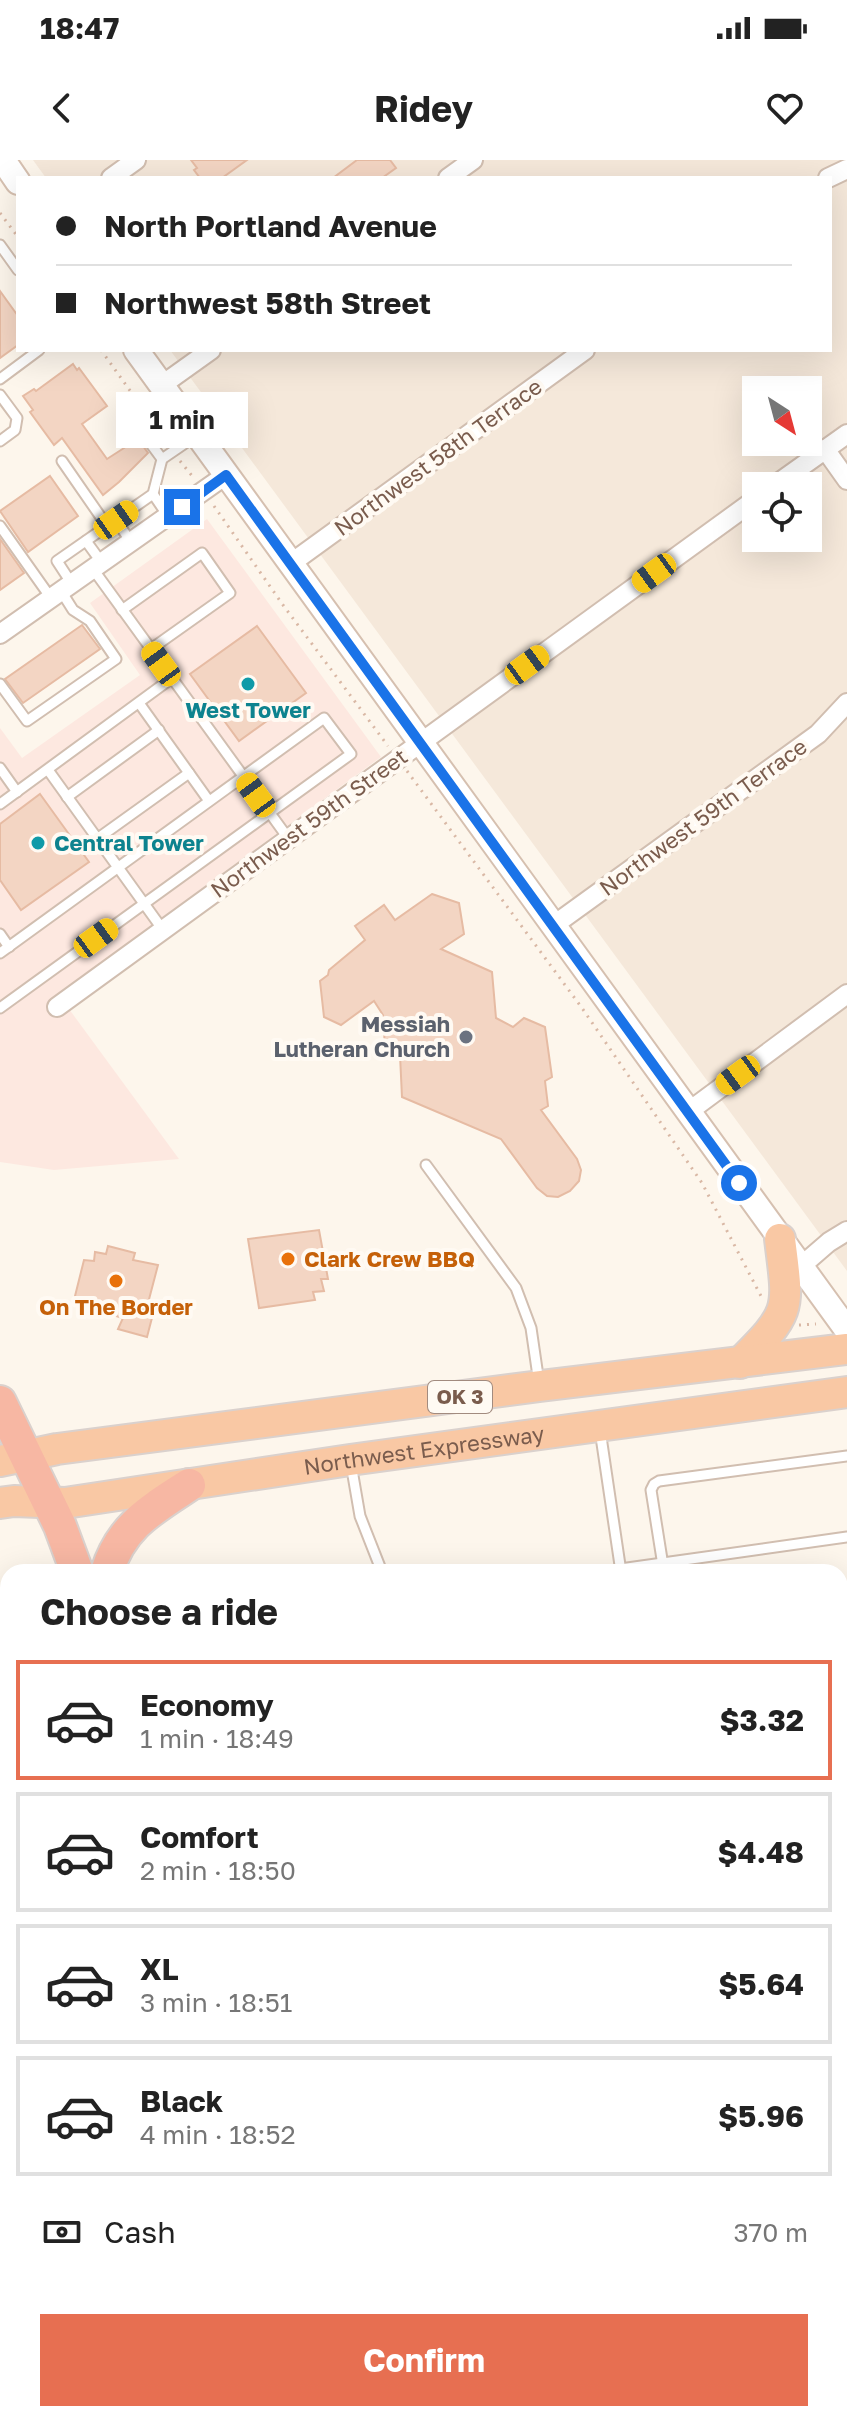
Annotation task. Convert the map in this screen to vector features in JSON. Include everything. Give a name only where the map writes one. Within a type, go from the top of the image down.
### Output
[{"type":"highway","points":[[740,1363],[773,1330],[783,1312],[786,1288],[780,1239]]},
{"type":"highway","name":"OK 3","points":[[13,1458],[57,1449],[847,1349]]},
{"type":"highway","name":"Northwest Expressway","points":[[0,1503],[65,1503],[350,1460],[847,1392]]},
{"type":"highway","points":[[0,1402],[13,1458],[48,1502],[74,1564]]},
{"type":"highway","points":[[110,1564],[114,1551],[143,1515],[189,1485]]},
{"type":"main road","points":[[137,352],[847,1330]]},
{"type":"street","points":[[114,176],[136,160]]},
{"type":"street","points":[[451,176],[473,160]]},
{"type":"street","points":[[167,393],[209,352]]},
{"type":"street","name":"Northwest 58th Terrace","points":[[290,564],[582,352]]},
{"type":"street","points":[[793,472],[847,434]]},
{"type":"street","points":[[825,449],[847,480]]},
{"type":"street","points":[[5,628],[226,475]]},
{"type":"street","name":"Northwest 59th Street","points":[[57,1007],[742,509]]},
{"type":"street","name":"Northwest 59th Terrace","points":[[554,925],[818,734],[847,703]]},
{"type":"street","points":[[688,1112],[847,994]]},
{"type":"street","points":[[800,1267],[847,1231]]},
{"type":"lane","points":[[0,245],[16,267]]},
{"type":"lane","points":[[0,379],[36,352]]},
{"type":"lane","points":[[162,459],[137,425],[167,393]]},
{"type":"lane","points":[[0,395],[17,418],[15,430],[0,441]]},
{"type":"lane","points":[[61,591],[57,561],[153,494],[162,459],[197,435]]},
{"type":"lane","points":[[62,461],[131,542]]},
{"type":"lane","points":[[153,494],[168,516]]},
{"type":"lane","points":[[0,526],[61,591],[73,610],[90,621],[116,659],[27,721],[0,684]]},
{"type":"lane","points":[[86,541],[122,610],[288,838]]},
{"type":"lane","points":[[122,610],[202,553],[230,593],[151,649]]},
{"type":"lane","points":[[0,804],[172,678]]},
{"type":"lane","points":[[139,703],[209,801]]},
{"type":"lane","points":[[0,934],[4,950],[324,718],[351,754],[0,1008]]},
{"type":"lane","points":[[67,797],[159,730]]},
{"type":"lane","points":[[0,768],[17,792]]},
{"type":"lane","points":[[48,770],[163,930]]},
{"type":"lane","points":[[97,839],[189,773]]},
{"type":"lane","points":[[426,1165],[516,1288],[531,1328],[540,1386]]},
{"type":"lane","points":[[600,1427],[619,1564]]},
{"type":"lane","points":[[662,1564],[651,1490],[659,1481],[847,1456]]},
{"type":"lane","points":[[350,1460],[360,1516],[379,1564]]},
{"type":"lane","points":[[687,1564],[847,1537]]},
{"type":"path","points":[[0,213],[16,234]]},
{"type":"path","points":[[102,352],[141,406]]},
{"type":"path","points":[[180,461],[192,477]]},
{"type":"path","points":[[212,504],[388,746]]},
{"type":"path","points":[[408,774],[582,1008],[702,1183],[765,1303]]},
{"type":"shaded area","points":[[33,160],[847,160],[847,1271],[171,352],[832,352],[832,176],[45,176]]},
{"type":"shaded area","points":[[207,519],[381,757],[58,994],[179,1159],[54,1170],[0,1162],[0,728],[22,758],[140,675],[90,603]]},
{"type":"building","points":[[191,160],[247,160],[225,176],[198,176],[194,170],[197,168]]},
{"type":"building","points":[[357,160],[390,160],[396,168],[385,176],[336,176]]},
{"type":"building","points":[[0,291],[16,313],[16,346],[0,358]]},
{"type":"building","points":[[73,364],[107,406],[82,424],[107,459],[138,439],[148,453],[103,495],[62,438],[54,445],[30,412],[33,410],[23,396],[34,389],[36,391]]},
{"type":"building","points":[[50,476],[78,516],[28,552],[0,511]]},
{"type":"building","points":[[0,539],[24,573],[0,590]]},
{"type":"building","points":[[82,625],[100,649],[23,703],[5,679]]},
{"type":"building","name":"West Tower","points":[[257,626],[306,693],[239,741],[190,674]]},
{"type":"building","name":"Central Tower","points":[[40,794],[89,862],[21,910],[0,880],[0,824]]},
{"type":"building","name":"Messiah Lutheran Church","points":[[432,894],[459,903],[464,934],[441,949],[492,972],[496,1018],[513,1027],[524,1018],[545,1027],[552,1077],[545,1081],[548,1106],[541,1110],[577,1159],[581,1170],[579,1181],[570,1191],[558,1197],[547,1196],[537,1188],[501,1139],[402,1097],[400,1055],[385,1048],[383,1015],[374,1001],[341,1025],[324,1017],[320,981],[365,940],[355,926],[384,905],[395,920]]},
{"type":"building","name":"Clark Crew BBQ","points":[[319,1230],[328,1279],[321,1279],[324,1291],[313,1292],[315,1300],[259,1308],[248,1239]]},
{"type":"building","name":"On The Border","points":[[108,1246],[135,1253],[133,1260],[158,1265],[147,1307],[154,1310],[147,1337],[118,1329],[123,1318],[92,1309],[75,1296],[84,1260],[94,1261],[95,1252],[106,1254]]},
{"type":"place","name":"West Tower","points":[[248,684]]},
{"type":"place","name":"Central Tower","points":[[38,843]]},
{"type":"place","name":"Messiah Lutheran Church","points":[[466,1037]]},
{"type":"place","name":"Clark Crew BBQ","points":[[288,1259]]},
{"type":"place","name":"On The Border","points":[[116,1281]]},
{"type":"route","points":[[182,507],[226,475],[739,1183]]}]
